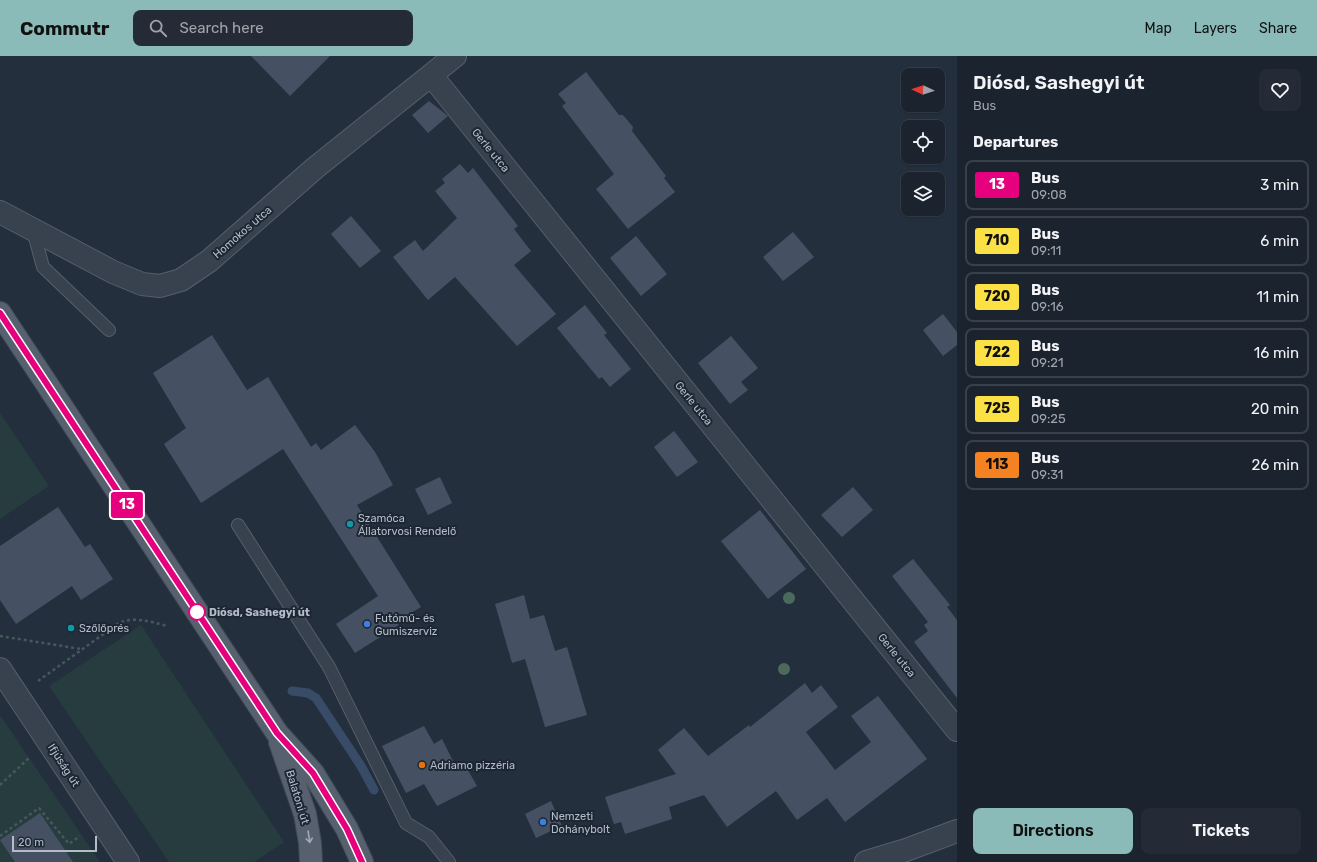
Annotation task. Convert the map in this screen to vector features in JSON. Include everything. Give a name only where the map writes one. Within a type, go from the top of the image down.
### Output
[{"type":"main road","name":"Balatoni út","points":[[0,312],[277,733],[313,773],[347,829],[362,862]]},
{"type":"main road","name":"Balatoni út","points":[[277,733],[305,814],[310,842],[311,862]]},
{"type":"street","name":"Homokos utca","points":[[0,212],[113,272],[142,284],[160,286],[181,280],[209,261],[315,168],[455,56]]},
{"type":"street","name":"Gerle utca","points":[[431,75],[957,730]]},
{"type":"street","name":"Ifjúság út","points":[[0,669],[128,862]]},
{"type":"street","points":[[866,862],[906,850],[957,831]]},
{"type":"lane","points":[[33,230],[43,267],[109,330]]},
{"type":"lane","points":[[238,525],[329,667],[406,823],[429,837],[448,862]]},
{"type":"path","points":[[18,696],[119,623],[127,620],[136,620],[167,626]]},
{"type":"path","points":[[0,636],[82,649]]},
{"type":"path","points":[[0,785],[48,740]]},
{"type":"path","points":[[0,836],[39,808],[69,844],[101,822]]},
{"type":"green space","points":[[0,413],[49,486],[0,519]]},
{"type":"green space","points":[[141,625],[284,842],[254,862],[169,862],[49,686]]},
{"type":"green space","points":[[0,715],[100,862],[0,862]]},
{"type":"building","points":[[251,56],[330,56],[290,96]]},
{"type":"building","points":[[586,72],[619,115],[623,115],[633,127],[632,131],[666,176],[664,178],[675,192],[628,229],[596,189],[614,174],[562,106],[566,103],[558,94]]},
{"type":"building","points":[[429,101],[448,116],[428,133],[412,115]]},
{"type":"building","points":[[460,164],[468,173],[473,168],[518,226],[514,229],[531,251],[514,265],[556,314],[517,346],[455,277],[428,300],[393,257],[415,240],[423,251],[457,218],[435,191],[445,183],[442,179]]},
{"type":"building","points":[[351,216],[381,251],[360,268],[331,234]]},
{"type":"building","points":[[793,232],[814,257],[783,281],[763,257]]},
{"type":"building","points":[[636,236],[667,274],[641,296],[610,258]]},
{"type":"building","points":[[585,305],[607,333],[604,335],[631,369],[610,387],[602,377],[599,379],[557,328]]},
{"type":"building","points":[[943,314],[957,332],[957,345],[943,356],[923,330]]},
{"type":"building","points":[[212,335],[247,390],[268,377],[311,447],[316,443],[321,450],[355,425],[375,452],[393,485],[357,505],[421,607],[396,622],[399,625],[355,653],[336,624],[378,596],[283,449],[201,503],[164,444],[186,428],[153,373]]},
{"type":"building","points":[[731,336],[758,368],[741,382],[748,390],[730,404],[698,363]]},
{"type":"building","points":[[674,431],[698,462],[677,477],[654,447]]},
{"type":"building","points":[[440,477],[452,503],[428,515],[415,489]]},
{"type":"building","points":[[853,487],[873,510],[842,537],[821,515]]},
{"type":"building","points":[[58,507],[85,547],[90,544],[113,579],[81,600],[72,586],[16,624],[0,600],[0,546]]},
{"type":"building","points":[[760,510],[806,569],[768,599],[721,541]]},
{"type":"building","points":[[913,559],[950,605],[947,607],[957,620],[957,698],[914,642],[928,631],[924,625],[928,622],[892,576]]},
{"type":"building","points":[[524,595],[530,619],[544,615],[555,651],[567,647],[587,715],[545,727],[525,659],[512,663],[495,604]]},
{"type":"building","points":[[805,683],[812,693],[821,685],[838,707],[806,732],[835,770],[871,742],[851,716],[878,696],[927,759],[845,822],[827,798],[797,820],[776,791],[727,827],[704,795],[669,807],[672,819],[625,834],[621,822],[614,824],[605,797],[676,774],[658,750],[684,728],[708,756],[749,725],[750,727]]},
{"type":"building","points":[[424,726],[434,744],[442,739],[457,769],[465,765],[477,786],[437,806],[424,784],[406,793],[382,746]]},
{"type":"building","points":[[551,801],[562,826],[536,838],[525,814]]},
{"type":"building","points":[[40,813],[73,862],[15,862],[0,840]]},
{"type":"waterway","points":[[292,691],[308,693],[316,698],[361,766],[374,790]]},
{"type":"bus line","name":"13","points":[[0,313],[277,733],[313,773],[347,829],[362,862]]},
{"type":"place","name":"Szamóca Állatorvosi Rendelő","points":[[350,524]]},
{"type":"place","name":"Diósd, Sashegyi út","points":[[197,612]]},
{"type":"place","name":"Futómű- és Gumiszerviz","points":[[367,624]]},
{"type":"place","name":"Szőlőprés","points":[[71,628]]},
{"type":"place","name":"Adriamo pizzéria","points":[[422,765]]},
{"type":"place","name":"Nemzeti Dohánybolt","points":[[543,822]]}]
